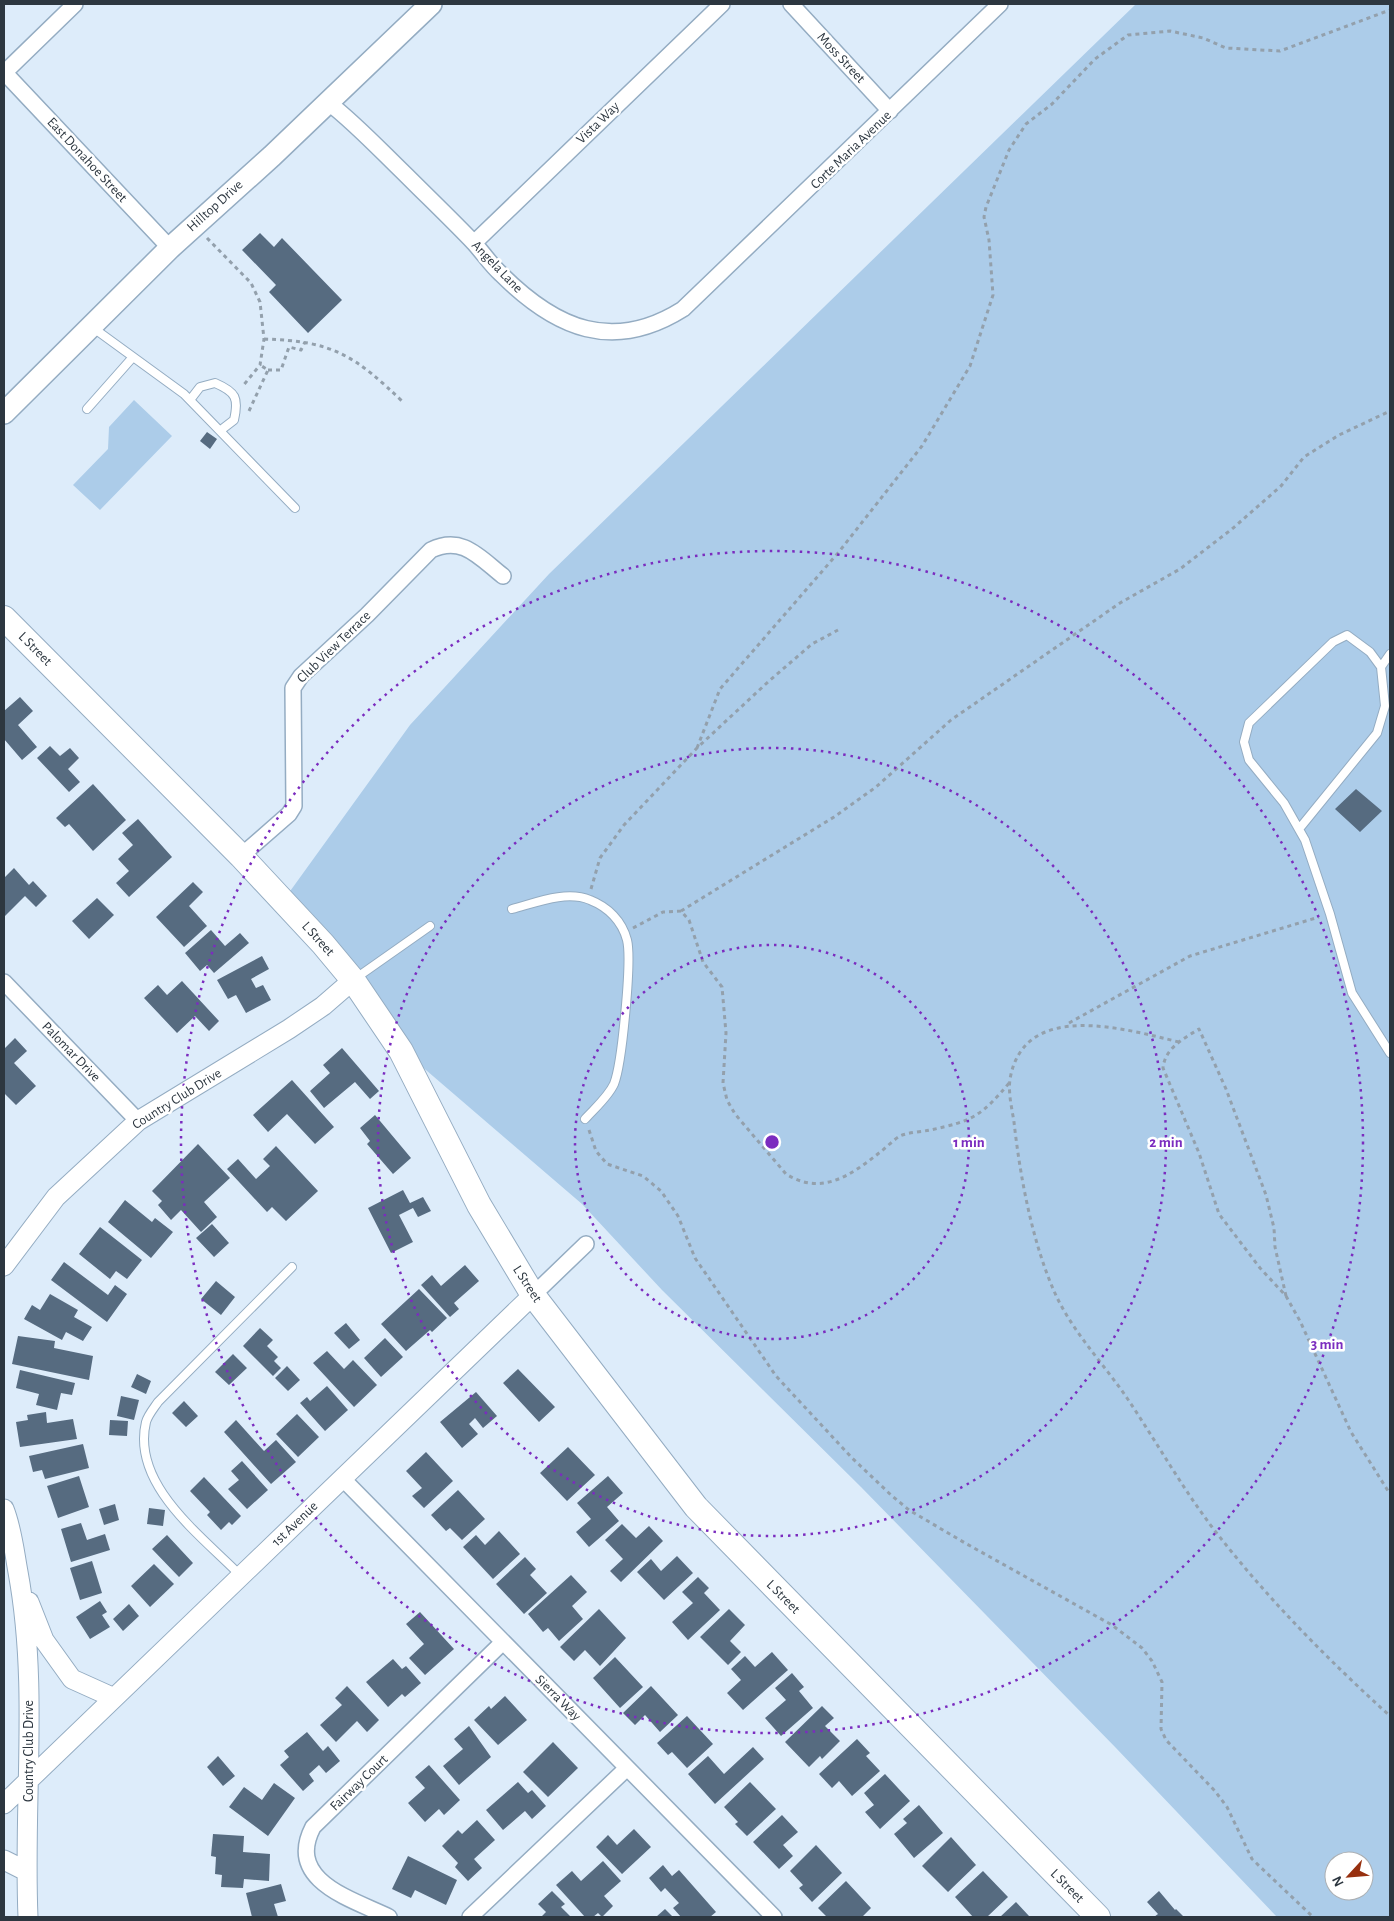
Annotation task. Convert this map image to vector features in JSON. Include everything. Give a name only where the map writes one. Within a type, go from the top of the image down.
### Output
[{"type":"main road","name":"Hilltop Drive","points":[[4,413],[194,225],[329,103],[431,4]]},
{"type":"main road","name":"L Street","points":[[4,618],[242,856],[323,944],[353,980],[401,1051],[478,1205],[533,1294],[696,1507],[1098,1917]]},
{"type":"street","points":[[4,72],[75,4]]},
{"type":"street","name":"Vista Way","points":[[474,243],[722,4]]},
{"type":"street","name":"Moss Street","points":[[791,4],[890,112]]},
{"type":"street","name":"Corte Maria Avenue","points":[[700,294],[1000,4]]},
{"type":"street","name":"East Donahoe Street","points":[[4,72],[170,248]]},
{"type":"street","name":"Angela Lane","points":[[329,103],[349,118],[474,243],[501,274],[543,311],[562,322],[592,331],[624,332],[655,325],[683,309],[700,294]]},
{"type":"street","name":"Club View Terrace","points":[[242,856],[289,814],[294,806],[292,688],[301,676],[368,615],[430,550],[444,544],[466,547],[503,576]]},
{"type":"street","name":"Country Club Drive","points":[[6,1259],[56,1197],[138,1121],[289,1029],[323,1006],[353,980]]},
{"type":"street","name":"Palomar Drive","points":[[4,982],[138,1121]]},
{"type":"street","name":"1st Avenue","points":[[4,1804],[112,1697],[241,1576],[586,1244]]},
{"type":"street","name":"Sierra Way","points":[[342,1479],[627,1768],[767,1915]]},
{"type":"street","name":"Country Club Drive","points":[[4,1509],[9,1522],[25,1608],[30,1689],[30,1777],[26,1871],[28,1917]]},
{"type":"street","name":"Country Club Drive","points":[[21,1585],[44,1640],[72,1679],[112,1697]]},
{"type":"street","name":"Fairway Court","points":[[389,1917],[324,1885],[310,1870],[306,1860],[308,1838],[313,1827],[503,1642]]},
{"type":"street","points":[[470,1917],[627,1768]]},
{"type":"street","points":[[4,1860],[26,1871]]},
{"type":"lane","points":[[91,326],[190,400],[295,508]]},
{"type":"lane","points":[[87,409],[133,357]]},
{"type":"lane","points":[[190,400],[200,387],[215,383],[230,390],[238,404],[234,420],[221,430]]},
{"type":"lane","points":[[1299,829],[1377,733],[1385,706],[1382,667],[1370,652],[1347,635],[1333,642],[1249,723],[1244,742],[1249,760],[1284,803],[1305,840],[1330,914],[1352,994],[1390,1053]]},
{"type":"lane","points":[[1382,667],[1390,654]]},
{"type":"lane","points":[[512,910],[567,896],[588,899],[608,909],[621,925],[627,941],[628,966],[618,1064],[614,1083],[602,1101],[585,1119]]},
{"type":"lane","points":[[353,980],[430,926]]},
{"type":"lane","points":[[241,1576],[159,1490],[146,1462],[143,1446],[146,1420],[158,1402],[292,1266]]},
{"type":"path","points":[[697,748],[720,689],[838,553],[922,446],[970,366],[993,295],[989,240],[984,217],[986,207],[1009,150],[1026,124],[1052,104],[1095,59],[1128,34],[1170,31],[1203,38],[1226,48],[1280,51],[1390,10]]},
{"type":"path","points":[[194,225],[251,283],[260,302],[264,339],[260,365],[242,387]]},
{"type":"path","points":[[264,339],[305,342],[329,348],[363,365],[404,403]]},
{"type":"path","points":[[260,365],[268,370],[281,370],[289,347],[301,350],[305,342]]},
{"type":"path","points":[[249,411],[268,370]]},
{"type":"path","points":[[621,925],[630,929],[663,912],[681,911],[834,818],[876,787],[951,720],[1120,603],[1180,569],[1232,529],[1281,486],[1304,457],[1339,435],[1390,412]]},
{"type":"path","points":[[588,899],[600,858],[619,832],[697,748],[812,644],[838,630]]},
{"type":"path","points":[[681,911],[689,920],[703,962],[722,987],[726,1034],[723,1083],[727,1100],[735,1114],[786,1174],[795,1180],[807,1184],[820,1184],[852,1172],[900,1136],[974,1118],[988,1108],[1010,1082],[1019,1054],[1041,1034],[1068,1024],[1190,956],[1330,914]]},
{"type":"path","points":[[1068,1024],[1103,1027],[1179,1042]]},
{"type":"path","points":[[1286,1296],[1266,1195],[1226,1089],[1200,1029],[1179,1042],[1164,1058],[1163,1068],[1198,1153],[1218,1214],[1260,1268],[1286,1296],[1351,1432],[1390,1494]]},
{"type":"path","points":[[1010,1082],[1016,1146],[1034,1230],[1054,1292],[1072,1323],[1127,1398],[1178,1479],[1235,1555],[1296,1624],[1390,1716]]},
{"type":"path","points":[[585,1119],[596,1151],[607,1164],[643,1176],[662,1191],[682,1225],[695,1258],[776,1376],[865,1471],[909,1510],[1112,1625],[1142,1648],[1152,1661],[1162,1682],[1160,1729],[1166,1740],[1215,1791],[1227,1808],[1252,1859],[1313,1917]]},
{"type":"shaded area","points":[[1136,4],[1390,4],[1390,1917],[1277,1917],[1116,1748],[861,1487],[662,1290],[582,1204],[398,1046],[283,901],[410,725],[549,574]]},
{"type":"shaded area","points":[[134,400],[172,436],[100,510],[73,485],[108,449],[109,427]]},
{"type":"building","points":[[260,233],[274,247],[282,238],[342,300],[308,333],[269,292],[276,285],[242,250]]},
{"type":"building","points":[[207,432],[217,439],[210,449],[200,441]]},
{"type":"building","points":[[20,697],[33,711],[18,725],[37,747],[22,760],[4,739],[4,711]]},
{"type":"building","points":[[50,746],[60,756],[70,748],[79,758],[68,769],[80,782],[69,792],[37,758]]},
{"type":"building","points":[[93,784],[126,820],[93,851],[69,824],[65,827],[56,818]]},
{"type":"building","points":[[1356,789],[1382,811],[1360,832],[1335,809]]},
{"type":"building","points":[[138,819],[172,857],[129,897],[116,883],[129,871],[118,859],[133,845],[122,833]]},
{"type":"building","points":[[14,868],[29,885],[33,881],[47,896],[36,907],[25,896],[4,917],[4,878]]},
{"type":"building","points":[[193,882],[203,892],[189,906],[207,926],[184,947],[156,917]]},
{"type":"building","points":[[97,898],[114,915],[89,939],[72,921]]},
{"type":"building","points":[[211,930],[225,946],[240,933],[249,943],[214,973],[207,965],[200,971],[185,953]]},
{"type":"building","points":[[262,956],[269,969],[251,979],[256,988],[263,985],[271,1000],[246,1013],[236,995],[228,999],[217,980]]},
{"type":"building","points":[[182,981],[219,1021],[209,1031],[195,1016],[177,1033],[144,998],[158,985],[167,995]]},
{"type":"building","points":[[15,1038],[27,1051],[14,1063],[36,1086],[16,1105],[4,1093],[4,1049]]},
{"type":"building","points":[[342,1048],[379,1091],[370,1099],[355,1082],[324,1108],[310,1091],[330,1073],[323,1065]]},
{"type":"building","points":[[292,1080],[334,1127],[315,1144],[287,1114],[268,1132],[253,1115]]},
{"type":"building","points":[[375,1115],[411,1158],[393,1174],[367,1144],[370,1141],[360,1128]]},
{"type":"building","points":[[198,1144],[230,1178],[204,1202],[217,1217],[201,1232],[181,1210],[171,1220],[158,1205],[162,1201],[152,1191]]},
{"type":"building","points":[[276,1146],[318,1191],[286,1221],[272,1207],[267,1212],[227,1169],[238,1159],[256,1179],[270,1166],[263,1159]]},
{"type":"building","points":[[403,1190],[410,1203],[423,1197],[431,1211],[418,1217],[413,1208],[399,1215],[413,1242],[391,1253],[368,1208]]},
{"type":"building","points":[[125,1200],[152,1222],[155,1218],[173,1232],[151,1258],[108,1222]]},
{"type":"building","points":[[212,1224],[229,1243],[214,1257],[196,1238]]},
{"type":"building","points":[[100,1227],[142,1260],[127,1279],[116,1271],[110,1279],[79,1254]]},
{"type":"building","points":[[64,1262],[108,1295],[115,1285],[127,1294],[107,1322],[51,1280]]},
{"type":"building","points":[[465,1265],[479,1281],[454,1303],[459,1309],[450,1317],[421,1285],[432,1275],[441,1286]]},
{"type":"building","points":[[216,1281],[235,1297],[221,1315],[201,1299]]},
{"type":"building","points":[[419,1289],[447,1318],[432,1332],[430,1330],[406,1351],[381,1324]]},
{"type":"building","points":[[50,1294],[78,1310],[74,1317],[92,1327],[83,1341],[66,1332],[62,1340],[24,1319],[32,1305],[40,1310]]},
{"type":"building","points":[[346,1323],[360,1340],[349,1349],[334,1333]]},
{"type":"building","points":[[260,1328],[273,1340],[267,1346],[278,1357],[274,1361],[281,1368],[273,1376],[243,1346]]},
{"type":"building","points":[[18,1336],[55,1341],[54,1348],[93,1356],[89,1380],[12,1364]]},
{"type":"building","points":[[385,1338],[403,1357],[381,1377],[364,1358]]},
{"type":"building","points":[[327,1351],[344,1369],[353,1360],[377,1385],[354,1407],[313,1363]]},
{"type":"building","points":[[233,1354],[247,1368],[229,1385],[215,1372]]},
{"type":"building","points":[[287,1366],[300,1380],[288,1391],[275,1378]]},
{"type":"building","points":[[518,1369],[555,1407],[539,1422],[503,1383]]},
{"type":"building","points":[[20,1370],[75,1383],[72,1395],[61,1393],[57,1410],[36,1405],[39,1394],[16,1388]]},
{"type":"building","points":[[137,1374],[151,1381],[146,1394],[131,1387]]},
{"type":"building","points":[[327,1386],[348,1410],[325,1431],[300,1403],[307,1397],[310,1401]]},
{"type":"building","points":[[476,1392],[497,1416],[483,1428],[475,1418],[469,1424],[478,1434],[462,1448],[440,1422]]},
{"type":"building","points":[[121,1396],[139,1400],[134,1420],[117,1416]]},
{"type":"building","points":[[184,1401],[198,1416],[186,1427],[172,1413]]},
{"type":"building","points":[[46,1412],[47,1423],[73,1419],[77,1439],[20,1447],[16,1422],[28,1420],[27,1415]]},
{"type":"building","points":[[297,1414],[319,1437],[298,1457],[276,1434]]},
{"type":"building","points":[[110,1420],[128,1421],[127,1436],[109,1435]]},
{"type":"building","points":[[236,1420],[264,1451],[276,1440],[296,1462],[271,1484],[224,1432]]},
{"type":"building","points":[[83,1444],[89,1468],[45,1479],[42,1470],[33,1472],[29,1456]]},
{"type":"building","points":[[568,1447],[595,1475],[567,1501],[540,1473]]},
{"type":"building","points":[[426,1452],[453,1481],[424,1508],[412,1496],[422,1488],[406,1471]]},
{"type":"building","points":[[242,1461],[268,1490],[247,1509],[228,1489],[239,1480],[231,1471]]},
{"type":"building","points":[[79,1476],[89,1507],[58,1518],[47,1486]]},
{"type":"building","points":[[608,1476],[623,1493],[607,1507],[619,1521],[589,1547],[576,1532],[591,1519],[577,1503]]},
{"type":"building","points":[[204,1477],[241,1516],[232,1525],[229,1522],[221,1530],[207,1515],[210,1512],[190,1491]]},
{"type":"building","points":[[458,1490],[485,1519],[462,1540],[450,1528],[446,1531],[431,1515]]},
{"type":"building","points":[[115,1504],[119,1520],[104,1525],[99,1509]]},
{"type":"building","points":[[149,1508],[165,1510],[163,1526],[147,1524]]},
{"type":"building","points":[[81,1523],[87,1540],[105,1534],[110,1550],[71,1562],[61,1529]]},
{"type":"building","points":[[622,1524],[636,1538],[649,1526],[663,1541],[621,1582],[610,1571],[623,1559],[605,1540]]},
{"type":"building","points":[[499,1531],[520,1554],[493,1579],[463,1547],[476,1535],[485,1545]]},
{"type":"building","points":[[167,1535],[193,1563],[179,1577],[152,1549]]},
{"type":"building","points":[[677,1556],[693,1573],[664,1600],[637,1572],[651,1559],[661,1571]]},
{"type":"building","points":[[525,1557],[536,1569],[530,1575],[547,1593],[524,1614],[496,1584]]},
{"type":"building","points":[[92,1561],[102,1593],[80,1600],[70,1568]]},
{"type":"building","points":[[154,1564],[174,1584],[150,1607],[131,1586]]},
{"type":"building","points":[[571,1575],[587,1592],[572,1606],[583,1619],[559,1641],[548,1628],[543,1632],[528,1614]]},
{"type":"building","points":[[698,1577],[709,1588],[704,1593],[720,1610],[688,1640],[672,1622],[693,1603],[682,1592]]},
{"type":"building","points":[[100,1601],[107,1612],[102,1615],[110,1627],[90,1639],[76,1617]]},
{"type":"building","points":[[129,1604],[139,1616],[123,1631],[113,1619]]},
{"type":"building","points":[[599,1609],[626,1638],[600,1666],[585,1650],[574,1661],[560,1647]]},
{"type":"building","points":[[729,1609],[745,1625],[730,1641],[741,1652],[728,1665],[700,1637]]},
{"type":"building","points":[[420,1612],[454,1649],[425,1675],[409,1658],[424,1644],[406,1624]]},
{"type":"building","points":[[772,1652],[788,1670],[743,1710],[727,1693],[741,1680],[731,1669],[745,1656],[755,1667]]},
{"type":"building","points":[[615,1657],[643,1687],[620,1708],[593,1678]]},
{"type":"building","points":[[393,1659],[402,1669],[406,1666],[421,1683],[405,1697],[402,1694],[388,1707],[366,1682]]},
{"type":"building","points":[[792,1673],[804,1687],[799,1691],[813,1708],[781,1736],[765,1718],[786,1700],[775,1688]]},
{"type":"building","points":[[347,1686],[379,1720],[367,1732],[357,1721],[336,1742],[320,1725],[342,1705],[335,1698]]},
{"type":"building","points":[[651,1686],[678,1715],[660,1732],[645,1715],[635,1725],[623,1713]]},
{"type":"building","points":[[505,1696],[527,1720],[498,1745],[474,1720],[489,1706],[491,1709]]},
{"type":"building","points":[[822,1706],[834,1718],[825,1726],[840,1741],[822,1759],[820,1756],[809,1767],[785,1742]]},
{"type":"building","points":[[687,1716],[713,1744],[687,1768],[672,1752],[668,1755],[657,1743]]},
{"type":"building","points":[[469,1726],[491,1757],[459,1785],[443,1766],[463,1749],[454,1739]]},
{"type":"building","points":[[307,1732],[323,1751],[328,1746],[340,1761],[326,1773],[319,1765],[309,1774],[314,1781],[303,1791],[280,1765],[289,1757],[284,1751]]},
{"type":"building","points":[[857,1739],[870,1753],[866,1756],[880,1771],[852,1796],[839,1781],[832,1788],[819,1774]]},
{"type":"building","points":[[553,1742],[578,1768],[548,1797],[523,1772]]},
{"type":"building","points":[[753,1747],[764,1759],[715,1804],[688,1774],[708,1756],[724,1774]]},
{"type":"building","points":[[218,1756],[235,1776],[223,1786],[207,1767]]},
{"type":"building","points":[[429,1765],[460,1800],[444,1815],[439,1809],[425,1822],[408,1803],[425,1788],[415,1777]]},
{"type":"building","points":[[885,1774],[910,1801],[880,1829],[865,1812],[874,1805],[864,1793]]},
{"type":"building","points":[[518,1782],[528,1793],[532,1790],[546,1806],[532,1819],[525,1811],[503,1830],[486,1810]]},
{"type":"building","points":[[750,1782],[776,1809],[747,1836],[735,1824],[738,1822],[724,1807]]},
{"type":"building","points":[[274,1783],[295,1798],[268,1836],[229,1807],[244,1787],[262,1800]]},
{"type":"building","points":[[919,1805],[943,1833],[914,1858],[894,1834],[907,1823],[903,1819]]},
{"type":"building","points":[[782,1815],[798,1832],[783,1845],[793,1856],[779,1869],[753,1842]]},
{"type":"building","points":[[477,1820],[495,1840],[474,1859],[482,1868],[468,1881],[455,1867],[458,1863],[442,1846],[458,1830],[462,1834]]},
{"type":"building","points":[[634,1829],[651,1847],[622,1874],[596,1847],[608,1835],[617,1845]]},
{"type":"building","points":[[213,1834],[244,1836],[243,1852],[270,1854],[269,1881],[244,1879],[243,1888],[221,1887],[222,1875],[215,1874],[216,1857],[211,1856]]},
{"type":"building","points":[[951,1837],[976,1865],[948,1892],[922,1866]]},
{"type":"building","points":[[816,1845],[842,1873],[812,1902],[799,1888],[803,1885],[790,1871]]},
{"type":"building","points":[[408,1856],[457,1880],[446,1905],[415,1890],[411,1898],[392,1889]]},
{"type":"building","points":[[603,1861],[621,1881],[604,1896],[613,1906],[602,1917],[598,1913],[593,1917],[585,1917],[556,1885],[572,1871],[581,1881]]},
{"type":"building","points":[[663,1865],[672,1876],[679,1870],[716,1912],[710,1917],[681,1917],[673,1908],[679,1903],[665,1888],[661,1892],[649,1878]]},
{"type":"building","points":[[983,1871],[1008,1897],[987,1917],[973,1917],[955,1897]]},
{"type":"building","points":[[846,1881],[871,1908],[862,1917],[827,1917],[818,1908]]},
{"type":"building","points":[[281,1884],[286,1901],[274,1904],[278,1917],[252,1917],[246,1893]]},
{"type":"building","points":[[552,1891],[565,1904],[561,1907],[571,1917],[541,1917],[546,1912],[538,1904]]},
{"type":"building","points":[[1159,1891],[1175,1910],[1184,1917],[1154,1917],[1158,1914],[1147,1902]]},
{"type":"building","points":[[1016,1902],[1029,1916],[1000,1917]]},
{"type":"building","points":[[665,1909],[673,1917],[656,1917]]}]
